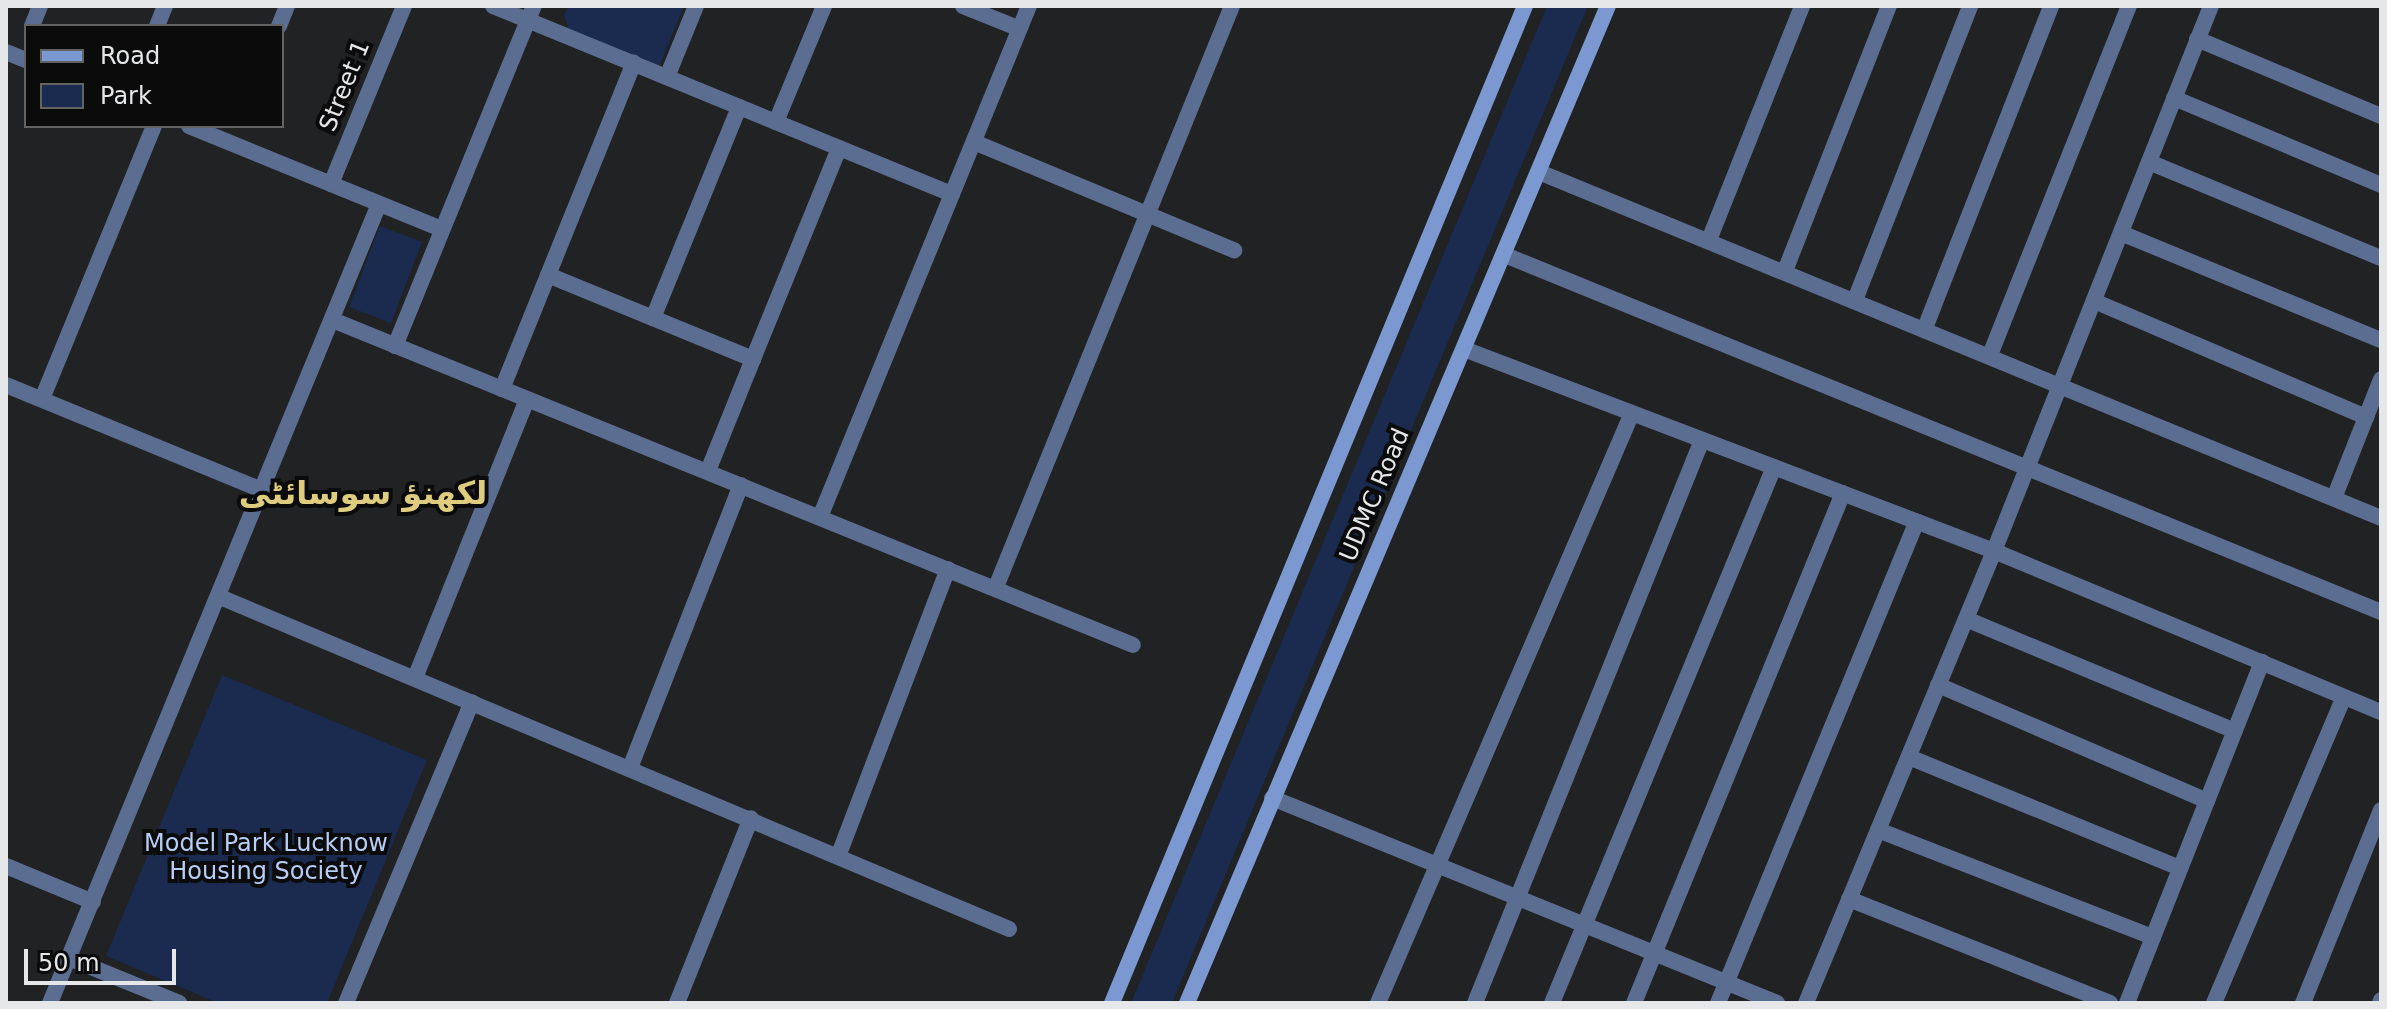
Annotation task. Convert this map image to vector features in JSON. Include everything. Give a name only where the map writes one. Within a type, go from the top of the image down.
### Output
[{"type":"main road","name":"UDMC Road","points":[[1112,1003],[1525,6]]},
{"type":"main road","name":"UDMC Road","points":[[1187,1003],[1608,6]]},
{"type":"street","name":"Street 1","points":[[331,184],[404,6]]},
{"type":"street","points":[[493,6],[531,13],[634,63],[952,194]]},
{"type":"street","points":[[667,77],[696,6]]},
{"type":"street","points":[[776,122],[824,6]]},
{"type":"street","points":[[963,6],[1020,29]]},
{"type":"street","points":[[820,517],[1029,6]]},
{"type":"street","points":[[996,587],[1232,6]]},
{"type":"street","points":[[1709,240],[1802,6]]},
{"type":"street","points":[[1785,271],[1889,6]]},
{"type":"street","points":[[1855,300],[1970,6]]},
{"type":"street","points":[[1925,328],[2051,6]]},
{"type":"street","points":[[1990,355],[2129,6]]},
{"type":"street","points":[[1806,1003],[2029,467],[2058,383],[2094,301],[2211,6]]},
{"type":"street","points":[[395,346],[531,13]]},
{"type":"street","points":[[2197,39],[2381,116]]},
{"type":"street","points":[[502,389],[634,63]]},
{"type":"street","points":[[2174,98],[2381,185]]},
{"type":"street","points":[[653,318],[739,107]]},
{"type":"street","points":[[42,399],[153,128]]},
{"type":"street","points":[[194,128],[441,229]]},
{"type":"street","points":[[231,143],[237,128]]},
{"type":"street","points":[[974,142],[1234,250]]},
{"type":"street","points":[[708,471],[839,148]]},
{"type":"street","points":[[2149,162],[2381,258]]},
{"type":"street","points":[[1539,172],[1925,328],[2381,518]]},
{"type":"street","points":[[50,1003],[335,321],[379,204]]},
{"type":"street","points":[[2121,233],[2381,340]]},
{"type":"street","points":[[1505,255],[2381,612]]},
{"type":"street","points":[[548,275],[753,359]]},
{"type":"street","points":[[2094,301],[2366,417]]},
{"type":"street","points":[[335,321],[1133,645]]},
{"type":"street","points":[[1464,349],[1994,551],[2381,712]]},
{"type":"street","points":[[2334,498],[2381,379]]},
{"type":"street","points":[[6,385],[264,491]]},
{"type":"street","points":[[415,678],[527,400]]},
{"type":"street","points":[[1378,1003],[1632,413]]},
{"type":"street","points":[[1475,1003],[1702,440]]},
{"type":"street","points":[[1552,1003],[1774,467]]},
{"type":"street","points":[[630,768],[741,485]]},
{"type":"street","points":[[1634,1003],[1843,493]]},
{"type":"street","points":[[1718,1003],[1917,521]]},
{"type":"street","points":[[839,854],[948,569]]},
{"type":"street","points":[[220,597],[839,854],[1009,929]]},
{"type":"street","points":[[1966,619],[2235,731]]},
{"type":"street","points":[[2127,1003],[2262,662]]},
{"type":"street","points":[[1938,685],[2207,801]]},
{"type":"street","points":[[2214,1003],[2344,697]]},
{"type":"street","points":[[346,1003],[472,702]]},
{"type":"street","points":[[1909,757],[2180,868]]},
{"type":"street","points":[[1272,798],[1777,1003]]},
{"type":"street","points":[[2303,1003],[2381,810]]},
{"type":"street","points":[[677,1003],[751,818]]},
{"type":"street","points":[[1878,830],[2153,937]]},
{"type":"street","points":[[6,866],[93,902]]},
{"type":"street","points":[[1849,899],[2110,1003]]},
{"type":"street","points":[[69,958],[179,1003]]},
{"type":"green space","points":[[569,6],[684,6],[655,77],[573,43],[564,15]]},
{"type":"green space","points":[[1547,6],[1588,6],[1172,1003],[1131,1003]]},
{"type":"green space","points":[[380,226],[422,242],[391,323],[349,307]]},
{"type":"green space","name":"Model Park Lucknow Housing Society","points":[[222,675],[427,760],[327,1003],[218,1003],[106,956]]},
{"type":"district","name":"لکھنؤ سوسائٹی","points":[[363,493]]}]
